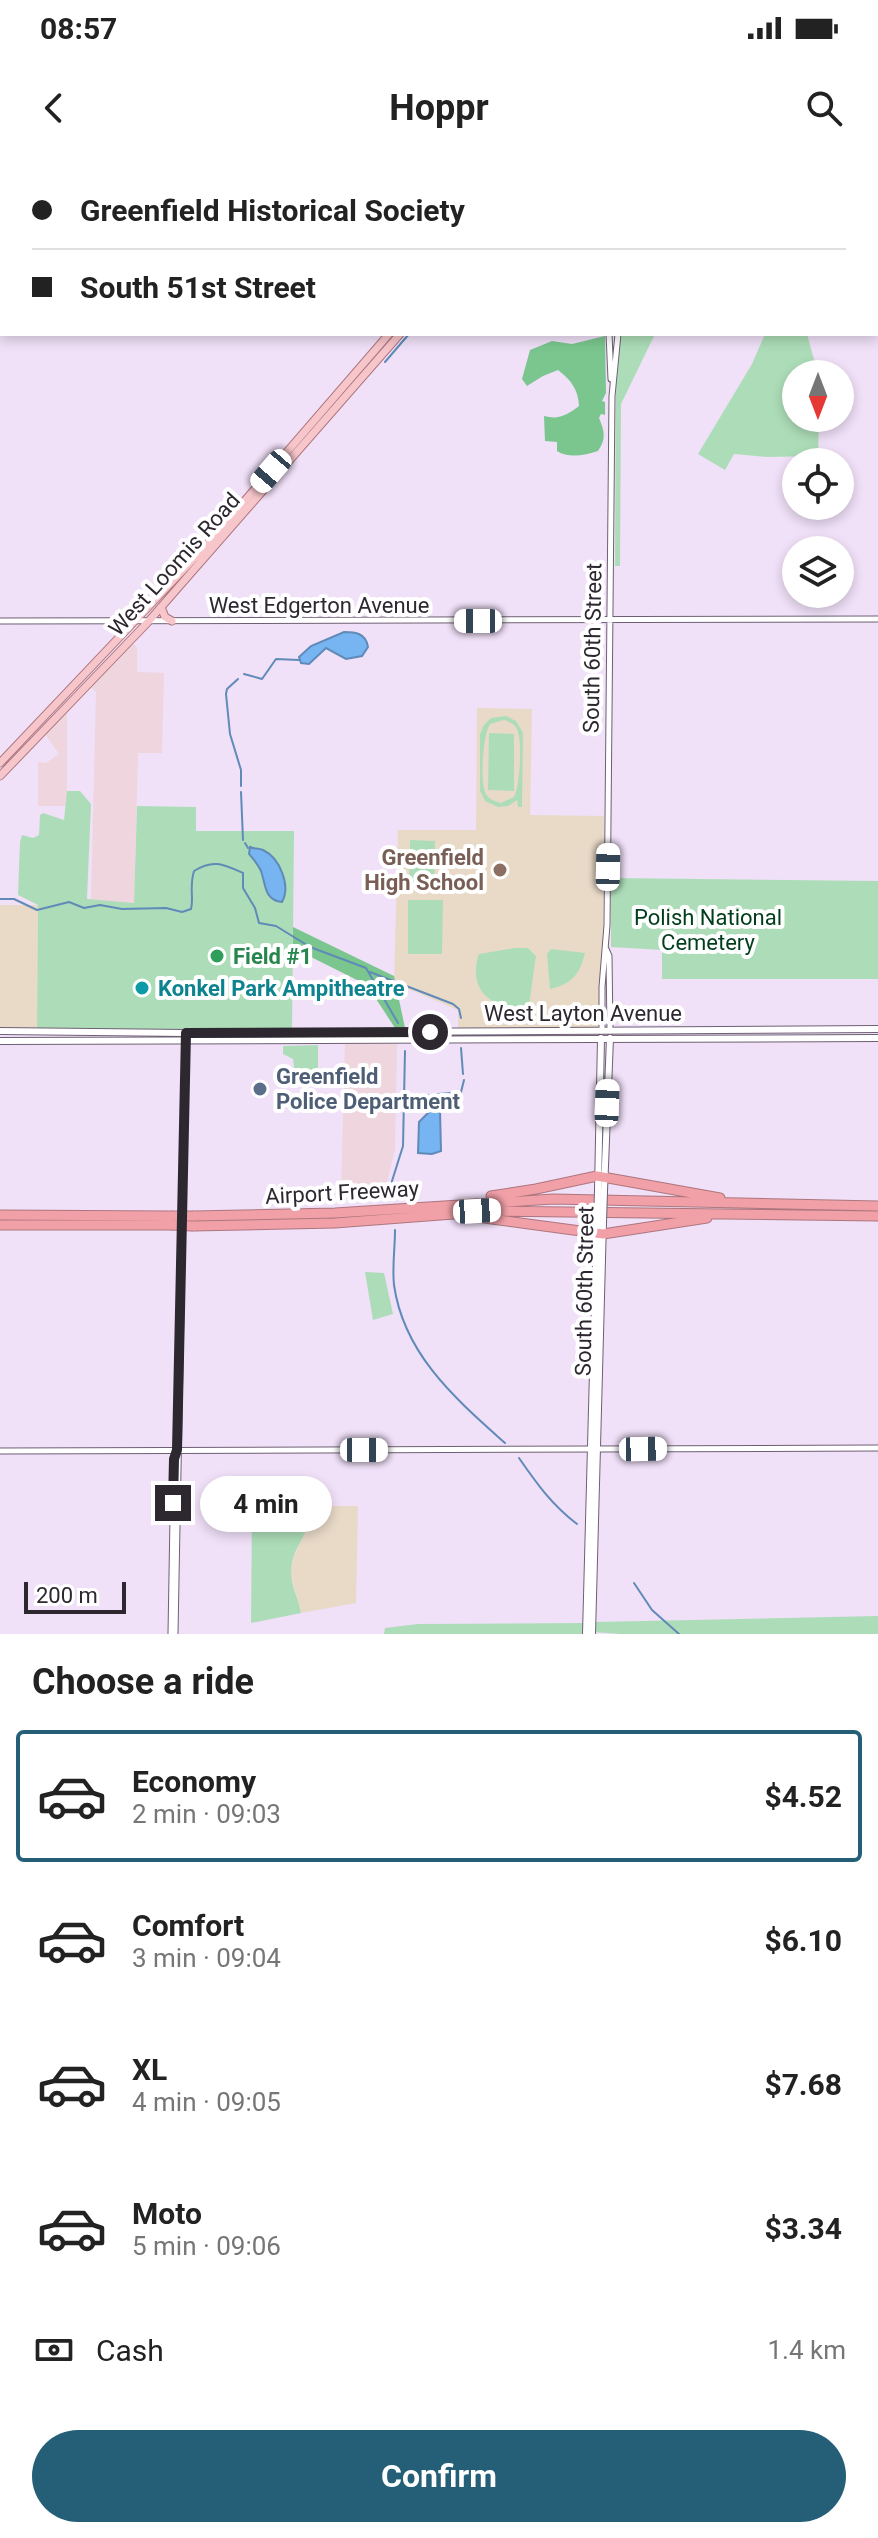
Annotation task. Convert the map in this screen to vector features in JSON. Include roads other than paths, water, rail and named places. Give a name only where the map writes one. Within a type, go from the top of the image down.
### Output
[{"type":"highway","points":[[454,1203],[463,1198],[536,1189],[601,1176],[709,1196],[790,1200],[798,1204]]},
{"type":"highway","name":"Airport Freeway","points":[[193,1221],[553,1199],[878,1206]]},
{"type":"highway","name":"Airport Freeway","points":[[0,1215],[297,1224],[493,1211],[878,1216]]},
{"type":"highway","points":[[398,1218],[407,1221],[484,1217],[600,1234],[694,1219],[808,1218],[818,1215]]},
{"type":"highway","name":"Airport Freeway","points":[[0,1228],[77,1230],[82,1226],[171,1221]]},
{"type":"main road","name":"West Loomis Road","points":[[291,454],[387,336]]},
{"type":"main road","name":"West Loomis Road","points":[[0,763],[125,640],[148,622],[291,454],[398,336]]},
{"type":"main road","name":"West Loomis Road","points":[[125,640],[137,622],[161,604]]},
{"type":"main road","points":[[161,604],[165,617],[172,621]]},
{"type":"main road","name":"West Loomis Road","points":[[0,776],[61,706]]},
{"type":"main road","name":"West Layton Avenue","points":[[0,1031],[186,1033],[878,1029]]},
{"type":"main road","name":"South 60th Street","points":[[604,1074],[610,1040],[606,1031]]},
{"type":"main road","name":"South 60th Street","points":[[592,1634],[604,1074],[601,1040],[606,1031]]},
{"type":"main road","name":"West Layton Avenue","points":[[0,1041],[878,1038]]},
{"type":"main road","name":"South 60th Street","points":[[586,1634],[590,1473],[594,1450]]},
{"type":"main road","points":[[590,1473],[592,1482],[596,1484]]},
{"type":"street","name":"South 60th Street","points":[[606,1031],[602,1003],[606,949],[610,621],[612,396],[609,336]]},
{"type":"street","name":"South 60th Street","points":[[612,396],[618,336]]},
{"type":"street","name":"West Edgerton Avenue","points":[[0,621],[878,619]]},
{"type":"street","name":"South 60th Street","points":[[606,949],[609,956],[610,1003],[606,1031]]},
{"type":"street","points":[[602,1003],[610,1003]]},
{"type":"street","points":[[173,1634],[186,1033]]},
{"type":"street","points":[[0,1451],[878,1448]]},
{"type":"water","points":[[344,632],[356,633],[365,639],[368,647],[362,656],[346,659],[326,648],[309,664],[301,663],[299,657],[311,646]]},
{"type":"water","points":[[250,847],[269,854],[279,866],[285,888],[282,902],[269,895],[260,868],[249,854]]},
{"type":"water","points":[[431,1110],[440,1111],[441,1151],[418,1153],[419,1122]]},
{"type":"waterway","points":[[385,362],[407,336]]},
{"type":"waterway","points":[[244,674],[262,679],[276,659],[299,660]]},
{"type":"waterway","points":[[238,679],[226,694],[230,734],[241,770],[241,786]]},
{"type":"waterway","points":[[241,792],[243,840]]},
{"type":"waterway","points":[[245,843],[248,848]]},
{"type":"waterway","points":[[0,899],[14,899],[37,910],[69,902],[84,908],[100,905],[122,909],[166,908],[182,912],[191,909],[194,871],[207,865],[224,865],[243,873],[243,888],[255,908],[259,923],[276,926],[310,947],[366,968],[398,1023]]},
{"type":"waterway","points":[[370,972],[453,1004],[459,1009],[461,1018]]},
{"type":"waterway","points":[[461,1048],[463,1074]]},
{"type":"waterway","points":[[392,1196],[392,1181],[403,1146],[405,1051]]},
{"type":"waterway","points":[[403,1107],[423,1096],[461,1092],[464,1080]]},
{"type":"waterway","points":[[395,1230],[394,1285],[409,1333],[435,1374],[468,1410],[505,1443]]},
{"type":"waterway","points":[[519,1458],[545,1494],[577,1524]]},
{"type":"waterway","points":[[634,1583],[652,1610],[679,1634]]},
{"type":"place","name":"Greenfield High School","points":[[500,870]]},
{"type":"place","name":"Field #1","points":[[217,956]]},
{"type":"place","name":"Konkel Park Ampitheatre","points":[[142,988]]},
{"type":"place","name":"Greenfield Police Department","points":[[260,1089]]},
{"type":"park label","name":"Polish National Cemetery","points":[[708,930]]}]
